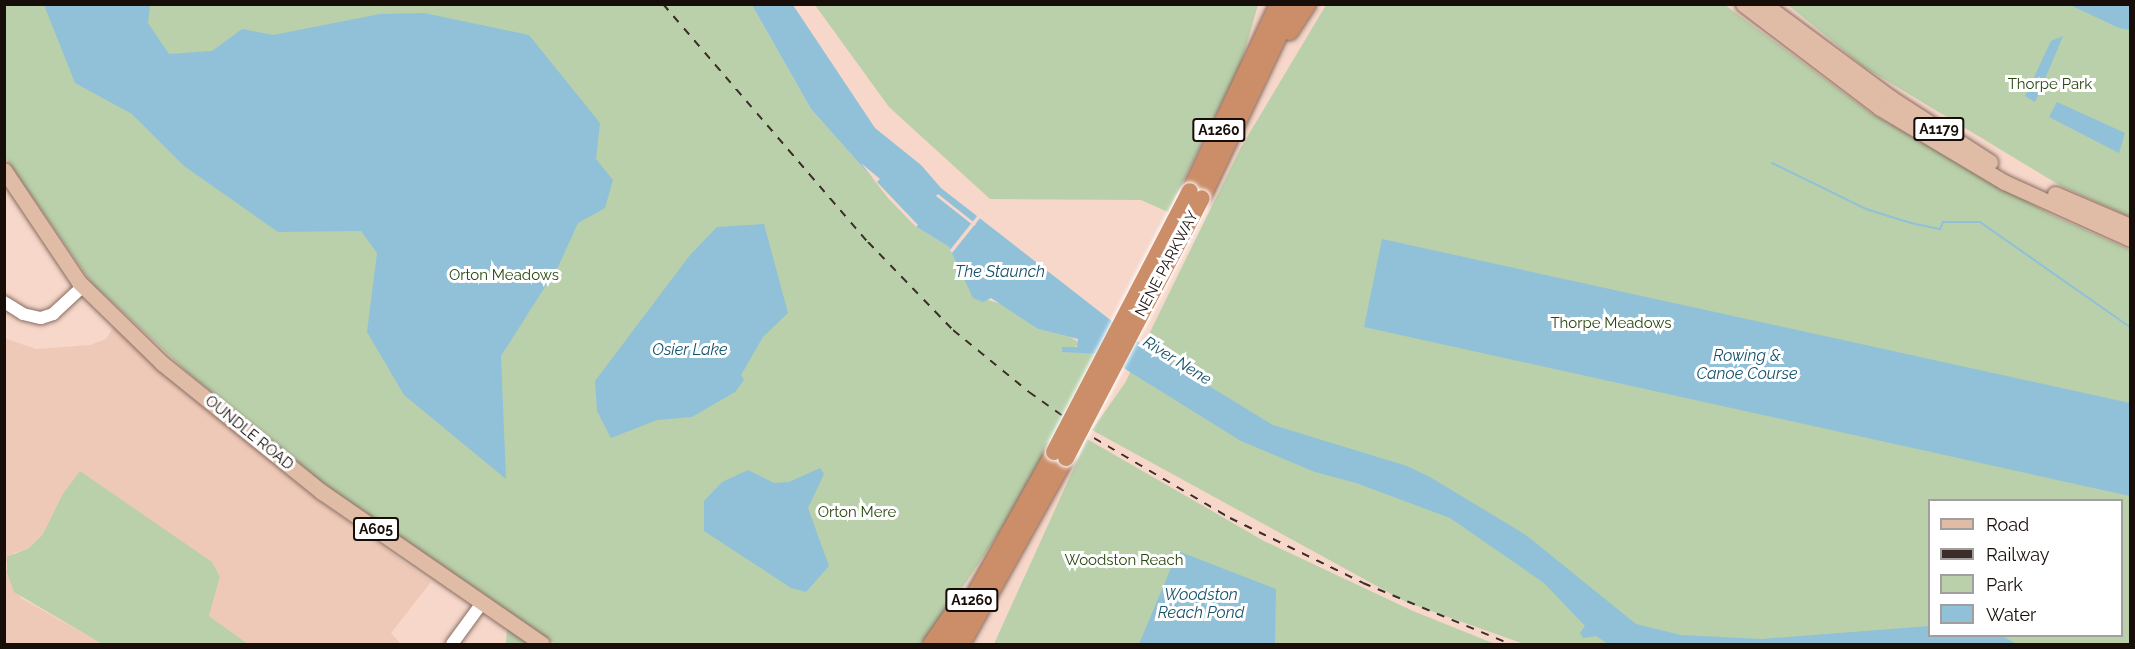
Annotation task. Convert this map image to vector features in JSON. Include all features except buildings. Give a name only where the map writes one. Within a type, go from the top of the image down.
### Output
[{"type":"highway","points":[[1253,76],[1266,4]]},
{"type":"highway","name":"NENE PARKWAY","points":[[1253,76],[1278,4]]},
{"type":"highway","name":"NENE PARKWAY","points":[[947,645],[1001,560],[1060,455],[1196,195],[1253,76],[1293,4]]},
{"type":"highway","points":[[1253,76],[1308,4]]},
{"type":"highway","points":[[931,645],[1001,560]]},
{"type":"highway","points":[[971,645],[1001,560]]},
{"type":"highway","name":"NENE PARKWAY","points":[[962,645],[1001,560]]},
{"type":"main road","name":"A1179","points":[[1743,4],[1880,108],[2004,182],[2130,239]]},
{"type":"main road","name":"A1179","points":[[1764,4],[1891,98],[2008,173],[2130,226]]},
{"type":"main road","name":"OUNDLE ROAD","points":[[4,170],[83,286],[162,363],[286,463],[542,645]]},
{"type":"street","points":[[4,302],[23,314],[41,318],[53,314],[83,286]]},
{"type":"street","points":[[452,645],[482,603]]},
{"type":"shaded area","points":[[114,326],[163,374],[317,499],[431,582],[391,633],[401,644],[248,644],[209,616],[220,578],[212,562],[62,495],[43,534],[29,548],[14,553],[5,564],[7,573],[21,598],[102,644],[5,644],[4,338],[36,349],[90,345],[106,339]]},
{"type":"green space","name":"Orton Meadows","points":[[4,5],[752,5],[811,109],[915,226],[949,247],[974,296],[1005,305],[1038,329],[1070,337],[1080,343],[1074,348],[1062,347],[1096,353],[1034,480],[925,644],[556,644],[324,484],[186,371],[91,282],[5,157]]},
{"type":"green space","points":[[815,5],[1258,5],[1241,64],[1168,212],[1141,200],[990,199],[889,107]]},
{"type":"green space","name":"Thorpe Meadows","points":[[1326,5],[1725,5],[1872,114],[2050,214],[2130,250],[2130,644],[1524,644],[1406,602],[1092,430],[1125,383],[1240,149]]},
{"type":"green space","name":"Thorpe Park","points":[[1788,5],[2130,5],[2130,217],[2061,186],[1864,67]]},
{"type":"green space","name":"Woodston Reach","points":[[1087,439],[1264,541],[1413,611],[1495,644],[994,644]]},
{"type":"green space","points":[[80,471],[212,562],[220,577],[209,616],[248,644],[102,644],[14,592],[7,573],[7,557],[29,548],[43,534],[62,495]]},
{"type":"green space","points":[[507,629],[528,644],[506,644]]},
{"type":"water","points":[[44,5],[150,5],[148,23],[169,54],[212,51],[242,29],[273,35],[380,14],[424,13],[529,35],[600,123],[596,159],[613,180],[605,208],[578,223],[559,265],[501,356],[506,479],[404,395],[367,332],[377,253],[361,231],[278,232],[184,166],[132,114],[75,83]]},
{"type":"water","name":"The Staunch","points":[[752,5],[793,5],[875,128],[921,165],[941,188],[1145,347],[1273,425],[1407,466],[1430,477],[1526,535],[1636,624],[1681,635],[1762,639],[1928,626],[1928,637],[2005,637],[2016,644],[1608,644],[1596,636],[1583,638],[1580,633],[1585,626],[1544,583],[1450,518],[1356,483],[1315,472],[1241,441],[1101,354],[1062,352],[1062,347],[1077,347],[1078,339],[1038,329],[991,298],[983,302],[973,298],[949,247],[915,226],[811,109]],"holes":[[[938,194],[976,224],[974,226],[936,196]]]},
{"type":"water","points":[[2070,5],[2130,5],[2130,30],[2119,28]]},
{"type":"water","points":[[2063,36],[2035,102],[2025,96],[2051,41]]},
{"type":"water","points":[[2057,102],[2125,133],[2119,153],[2049,117]]},
{"type":"water","name":"Osier Lake","points":[[764,224],[788,313],[763,337],[741,375],[744,380],[735,392],[692,417],[657,420],[611,438],[597,411],[595,381],[690,255],[717,227]]},
{"type":"water","name":"Rowing & Canoe Course","points":[[1382,239],[2130,403],[2130,496],[1364,327]]},
{"type":"water","name":"Orton Mere","points":[[820,468],[824,474],[808,508],[829,566],[806,592],[791,588],[704,531],[704,501],[722,482],[748,470],[774,483],[789,482]]},
{"type":"water","name":"Woodston Reach Pond","points":[[1178,551],[1276,589],[1275,644],[1139,644]]},
{"type":"pier","points":[[861,163],[880,179],[877,182],[918,225],[916,227],[888,198]]},
{"type":"pier","points":[[978,215],[981,217],[952,253],[950,250]]},
{"type":"waterway","points":[[1772,163],[1866,209],[1911,223],[1940,229],[1943,222],[1980,222],[2130,327]]},
{"type":"railway","points":[[663,4],[868,242],[953,330],[1029,392],[1094,438],[1230,518],[1363,583],[1510,644]]},
{"type":"water label","name":"River Nene","points":[[1177,361]]}]
